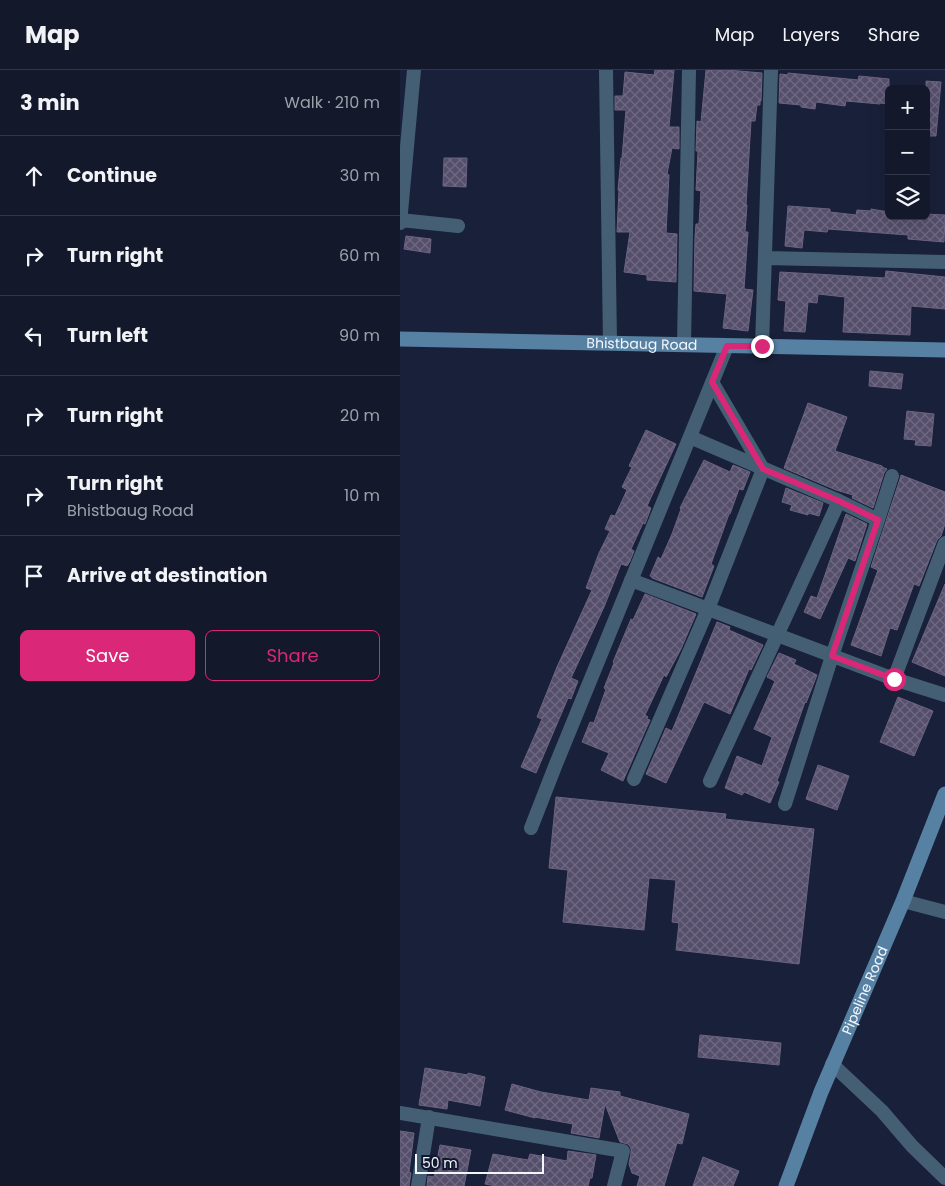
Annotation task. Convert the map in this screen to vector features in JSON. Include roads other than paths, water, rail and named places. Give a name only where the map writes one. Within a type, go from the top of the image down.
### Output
[{"type":"street","points":[[414,70],[404,137],[400,221],[458,226]]},
{"type":"street","points":[[606,70],[610,343]]},
{"type":"street","points":[[684,345],[689,70]]},
{"type":"street","points":[[762,346],[771,70]]},
{"type":"street","points":[[764,258],[945,262]]},
{"type":"street","name":"Bhistbaug Road","points":[[400,339],[945,350]]},
{"type":"street","points":[[531,828],[727,346]]},
{"type":"street","points":[[712,382],[763,469]]},
{"type":"street","points":[[690,437],[839,501],[878,520]]},
{"type":"street","points":[[634,780],[708,609],[763,469]]},
{"type":"street","points":[[785,804],[892,476]]},
{"type":"street","points":[[710,781],[839,501]]},
{"type":"street","points":[[894,679],[945,543]]},
{"type":"street","points":[[632,580],[894,679],[945,695]]},
{"type":"street","name":"Pipeline Road","points":[[786,1186],[820,1092],[903,901],[945,794]]},
{"type":"street","points":[[903,901],[945,912]]},
{"type":"street","points":[[832,1064],[882,1111],[912,1146],[945,1178]]},
{"type":"street","points":[[400,1112],[624,1151],[614,1186]]},
{"type":"street","points":[[418,1186],[429,1118]]}]
